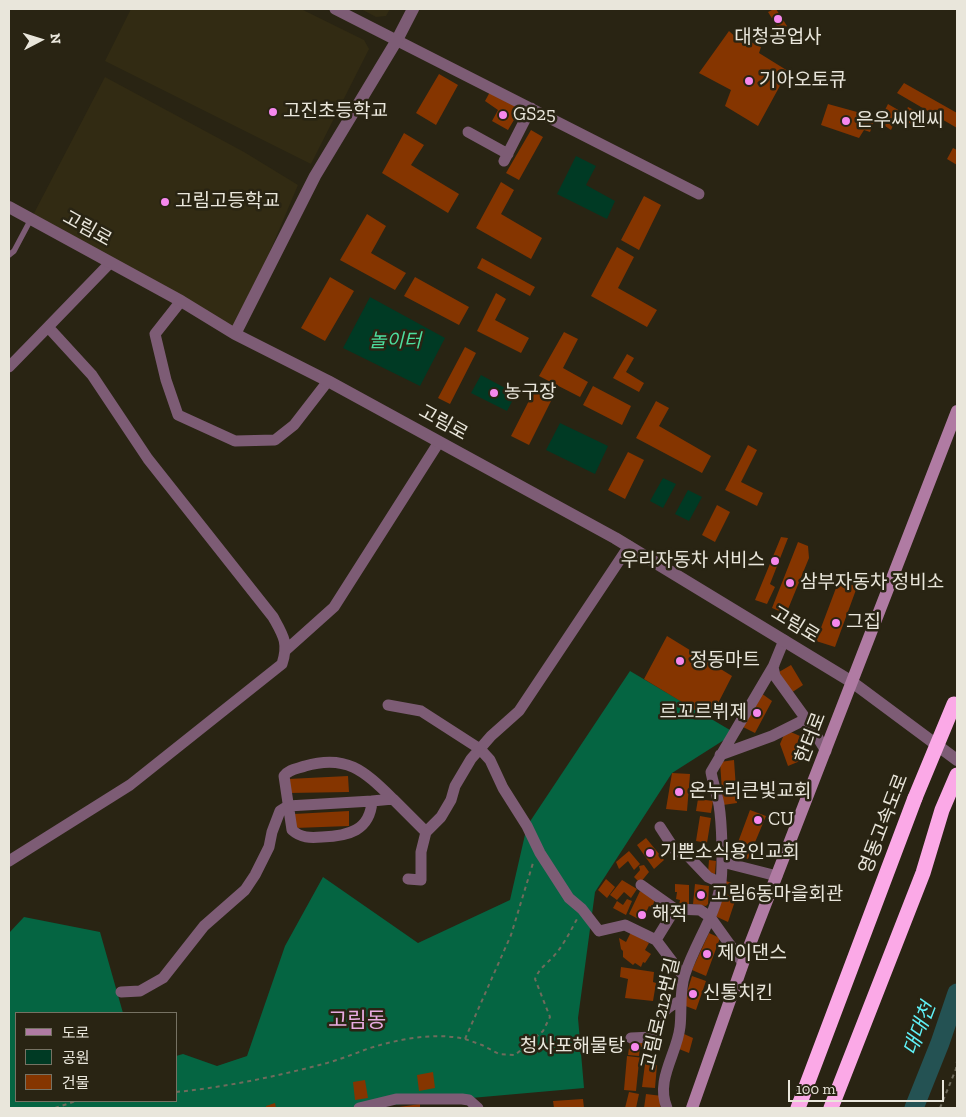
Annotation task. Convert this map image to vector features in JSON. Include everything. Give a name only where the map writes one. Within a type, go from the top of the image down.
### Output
[{"type":"highway","name":"영동고속도로","points":[[798,1108],[915,798],[956,700]]},
{"type":"highway","points":[[831,1108],[923,873],[942,810],[957,775]]},
{"type":"main road","name":"한터로","points":[[692,1108],[743,964],[957,411]]},
{"type":"street","points":[[335,9],[699,194]]},
{"type":"street","points":[[235,334],[315,176],[397,40],[413,9]]},
{"type":"street","points":[[468,132],[506,158],[531,108]]},
{"type":"street","name":"고림로","points":[[9,207],[181,301],[235,334],[328,381],[629,546],[852,682],[957,760]]},
{"type":"street","points":[[9,367],[110,263]]},
{"type":"street","points":[[181,301],[155,334],[166,380],[178,416],[235,441],[275,440],[294,425],[328,381]]},
{"type":"street","points":[[9,861],[130,785],[282,664],[286,650],[283,634],[273,617],[148,459],[92,375],[48,328]]},
{"type":"street","points":[[286,650],[334,607],[439,442]]},
{"type":"street","points":[[408,879],[421,880],[421,852],[426,832],[441,817],[451,800],[455,786],[491,736],[519,711],[629,546]]},
{"type":"street","name":"고림로212번길","points":[[667,1108],[664,1101],[664,1083],[680,1029],[684,977],[710,917],[721,883],[722,862],[719,806],[710,772],[774,666],[784,640]]},
{"type":"street","points":[[774,666],[775,676],[826,751]]},
{"type":"street","points":[[388,706],[421,711],[480,749],[490,760],[503,788],[569,898],[582,909],[600,931],[625,925],[656,940],[684,977]]},
{"type":"street","points":[[720,755],[772,736],[806,719]]},
{"type":"street","points":[[372,800],[370,814],[364,824],[355,832],[339,837],[308,838],[298,835],[292,830],[284,782],[286,773],[312,764],[331,761],[340,762],[370,777],[426,832]]},
{"type":"street","points":[[121,992],[140,991],[163,978],[204,926],[245,890],[269,846],[280,810],[288,806],[393,799]]},
{"type":"street","points":[[660,827],[675,850],[688,856],[708,877],[721,883]]},
{"type":"street","points":[[722,862],[777,876]]},
{"type":"street","points":[[641,885],[675,910],[700,910],[710,917],[743,964]]},
{"type":"street","points":[[656,940],[675,910]]},
{"type":"street","points":[[631,1038],[653,1037],[662,1013],[668,1006],[681,1001]]},
{"type":"street","points":[[362,1108],[397,1104],[451,1103],[469,1100],[478,1108]]},
{"type":"lane","points":[[9,255],[14,251],[31,219]]},
{"type":"path","points":[[465,1039],[511,935],[538,848]]},
{"type":"path","points":[[178,1092],[216,1087],[325,1063],[382,1045],[432,1036],[450,1036],[465,1039],[499,1054],[515,1055],[543,1031],[550,1017],[535,979],[539,970],[553,957],[566,940],[582,909]]},
{"type":"path","points":[[940,1108],[956,1069],[957,1061]]},
{"type":"path","points":[[55,1108],[73,1102]]},
{"type":"shaded area","name":"고진초등학교","points":[[131,9],[301,9],[364,40],[369,49],[311,164],[105,61]]},
{"type":"shaded area","points":[[361,9],[390,9],[386,16],[376,17]]},
{"type":"shaded area","name":"고림고등학교","points":[[105,77],[244,152],[298,185],[235,334],[31,219]]},
{"type":"green space","points":[[576,156],[596,166],[586,185],[615,201],[607,219],[557,194]]},
{"type":"green space","name":"놀이터","points":[[370,297],[445,338],[420,386],[343,348]]},
{"type":"green space","name":"농구장","points":[[481,375],[516,394],[507,411],[471,393]]},
{"type":"green space","points":[[560,423],[608,446],[595,474],[546,450]]},
{"type":"green space","points":[[663,478],[676,484],[663,508],[650,501]]},
{"type":"green space","points":[[688,490],[702,497],[689,521],[675,514]]},
{"type":"green space","points":[[630,671],[735,733],[672,773],[595,892],[578,1018],[584,1088],[358,1108],[9,1108],[9,933],[24,917],[100,932],[123,1012],[15,1012],[15,1102],[178,1102],[178,1055],[183,1054],[217,1066],[247,1056],[285,946],[323,877],[418,943],[510,900],[527,826]]},
{"type":"building","name":"대청공업사","points":[[776,9],[787,26],[780,31],[768,12]]},
{"type":"building","name":"기아오토큐","points":[[729,31],[744,45],[747,40],[761,47],[759,53],[788,71],[758,126],[725,106],[731,90],[699,73]]},
{"type":"building","points":[[439,74],[458,85],[436,125],[416,113]]},
{"type":"building","points":[[904,83],[957,113],[957,128],[897,93]]},
{"type":"building","points":[[491,90],[521,108],[508,130],[492,121],[498,110],[485,101]]},
{"type":"building","name":"은우씨엔씨","points":[[828,104],[868,115],[866,120],[874,122],[870,132],[864,130],[859,138],[821,125]]},
{"type":"building","points":[[888,104],[900,111],[891,130],[879,122]]},
{"type":"building","points":[[908,107],[922,114],[917,127],[902,119]]},
{"type":"building","points":[[531,130],[543,137],[519,180],[506,173]]},
{"type":"building","points":[[404,133],[424,145],[411,165],[459,194],[448,213],[382,173]]},
{"type":"building","points":[[953,148],[957,150],[957,165],[947,159]]},
{"type":"building","points":[[501,182],[514,190],[501,214],[542,238],[531,259],[476,228]]},
{"type":"building","points":[[644,196],[661,205],[639,250],[621,240]]},
{"type":"building","points":[[367,214],[386,226],[371,253],[406,273],[395,290],[340,260]]},
{"type":"building","points":[[617,247],[634,257],[618,288],[657,310],[647,327],[591,296]]},
{"type":"building","points":[[482,258],[535,287],[530,296],[477,268]]},
{"type":"building","points":[[330,277],[354,291],[325,341],[301,328]]},
{"type":"building","points":[[415,277],[469,307],[459,325],[404,296]]},
{"type":"building","points":[[496,293],[506,299],[495,320],[529,338],[521,353],[477,331]]},
{"type":"building","points":[[564,332],[578,339],[563,368],[588,382],[580,397],[539,376]]},
{"type":"building","points":[[465,347],[476,353],[450,404],[438,398]]},
{"type":"building","points":[[627,354],[634,358],[626,372],[644,383],[639,392],[613,378]]},
{"type":"building","points":[[593,386],[631,406],[622,425],[583,405]]},
{"type":"building","points":[[535,389],[553,397],[529,445],[511,436]]},
{"type":"building","points":[[656,401],[669,408],[659,426],[711,456],[702,473],[636,438]]},
{"type":"building","points":[[748,445],[757,450],[741,482],[763,493],[757,506],[725,490]]},
{"type":"building","points":[[628,452],[644,460],[625,499],[608,490]]},
{"type":"building","points":[[717,505],[730,512],[715,542],[702,535]]},
{"type":"building","name":"우리자동차 서비스","points":[[781,537],[788,538],[770,584],[775,587],[767,604],[755,600]]},
{"type":"building","name":"삼부자동차 정비소","points":[[798,542],[808,546],[809,558],[786,614],[772,608]]},
{"type":"building","points":[[839,580],[857,587],[835,647],[816,641]]},
{"type":"building","points":[[667,636],[732,676],[710,719],[644,679]]},
{"type":"building","points":[[791,665],[803,685],[791,693],[779,672]]},
{"type":"building","name":"르꼬르뷔제","points":[[761,693],[772,701],[755,733],[741,726]]},
{"type":"building","points":[[786,730],[800,736],[795,749],[800,761],[788,766],[780,744]]},
{"type":"building","points":[[734,760],[737,803],[723,805],[720,762]]},
{"type":"building","name":"온누리큰빛교회","points":[[672,773],[690,774],[687,811],[666,809]]},
{"type":"building","points":[[348,776],[349,792],[288,793],[288,779]]},
{"type":"building","points":[[698,799],[713,801],[711,813],[696,811]]},
{"type":"building","points":[[750,810],[766,816],[748,859],[734,853]]},
{"type":"building","points":[[349,811],[349,826],[295,828],[294,814]]},
{"type":"building","points":[[700,816],[711,818],[707,843],[696,841]]},
{"type":"building","name":"기쁜소식용인교회","points":[[646,838],[664,860],[654,869],[637,845]]},
{"type":"building","points":[[629,851],[640,864],[634,870],[628,861],[619,869],[616,862]]},
{"type":"building","points":[[709,860],[716,861],[715,874],[708,873]]},
{"type":"building","points":[[644,865],[649,872],[640,883],[634,877],[640,870],[639,866]]},
{"type":"building","points":[[606,879],[615,887],[607,898],[598,890]]},
{"type":"building","points":[[622,880],[637,889],[631,898],[624,892],[617,900],[610,895]]},
{"type":"building","points":[[726,881],[740,886],[728,922],[715,916]]},
{"type":"building","points":[[675,884],[689,885],[689,905],[679,905],[680,900],[676,899]]},
{"type":"building","name":"고림6동마을회관","points":[[695,884],[709,886],[708,904],[706,906],[693,904]]},
{"type":"building","points":[[640,891],[655,899],[652,908],[649,906],[642,921],[629,914]]},
{"type":"building","points":[[627,899],[632,901],[626,915],[613,908],[617,901],[623,905]]},
{"type":"building","points":[[631,932],[649,943],[645,950],[651,954],[641,967],[635,963],[633,965],[623,957],[619,938],[626,942]]},
{"type":"building","name":"제이댄스","points":[[709,933],[720,938],[706,976],[692,970]]},
{"type":"building","points":[[621,967],[654,972],[653,982],[656,983],[653,1001],[625,998],[628,979],[620,977]]},
{"type":"building","points":[[692,976],[706,981],[696,1010],[683,1005]]},
{"type":"building","points":[[684,1034],[693,1038],[689,1053],[679,1049]]},
{"type":"building","points":[[630,1041],[643,1042],[642,1047],[640,1047],[639,1056],[628,1055]]},
{"type":"building","points":[[627,1056],[644,1058],[644,1062],[639,1062],[636,1091],[624,1090]]},
{"type":"building","points":[[645,1064],[657,1065],[655,1088],[642,1087]]},
{"type":"building","points":[[433,1072],[435,1088],[419,1091],[417,1075]]},
{"type":"building","points":[[365,1080],[368,1098],[355,1100],[353,1082]]},
{"type":"building","points":[[629,1092],[639,1094],[636,1108],[625,1108]]},
{"type":"building","points":[[646,1094],[662,1096],[660,1108],[644,1108]]},
{"type":"building","points":[[583,1099],[584,1108],[554,1108],[553,1101]]},
{"type":"building","points":[[275,1103],[276,1108],[266,1108],[266,1106]]},
{"type":"building","points":[[420,1104],[420,1108],[399,1108],[399,1107]]},
{"type":"waterway","name":"대대천","points":[[914,1108],[940,1043],[957,993]]},
{"type":"place","name":"대청공업사","points":[[778,19]]},
{"type":"place","name":"기아오토큐","points":[[749,81]]},
{"type":"place","name":"고진초등학교","points":[[273,112]]},
{"type":"place","name":"GS25","points":[[503,115]]},
{"type":"place","name":"은우씨엔씨","points":[[846,121]]},
{"type":"place","name":"고림고등학교","points":[[165,202]]},
{"type":"place","name":"농구장","points":[[494,393]]},
{"type":"place","name":"우리자동차 서비스","points":[[775,561]]},
{"type":"place","name":"삼부자동차 정비소","points":[[790,583]]},
{"type":"place","name":"그집","points":[[836,623]]},
{"type":"place","name":"정동마트","points":[[680,661]]},
{"type":"place","name":"르꼬르뷔제","points":[[757,713]]},
{"type":"place","name":"온누리큰빛교회","points":[[679,792]]},
{"type":"place","name":"CU","points":[[758,820]]},
{"type":"place","name":"기쁜소식용인교회","points":[[650,853]]},
{"type":"place","name":"고림6동마을회관","points":[[701,895]]},
{"type":"place","name":"해적","points":[[642,915]]},
{"type":"place","name":"제이댄스","points":[[707,954]]},
{"type":"place","name":"신통치킨","points":[[693,994]]},
{"type":"place","name":"청사포해물탕","points":[[635,1047]]},
{"type":"district","name":"고림동","points":[[357,1021]]}]
